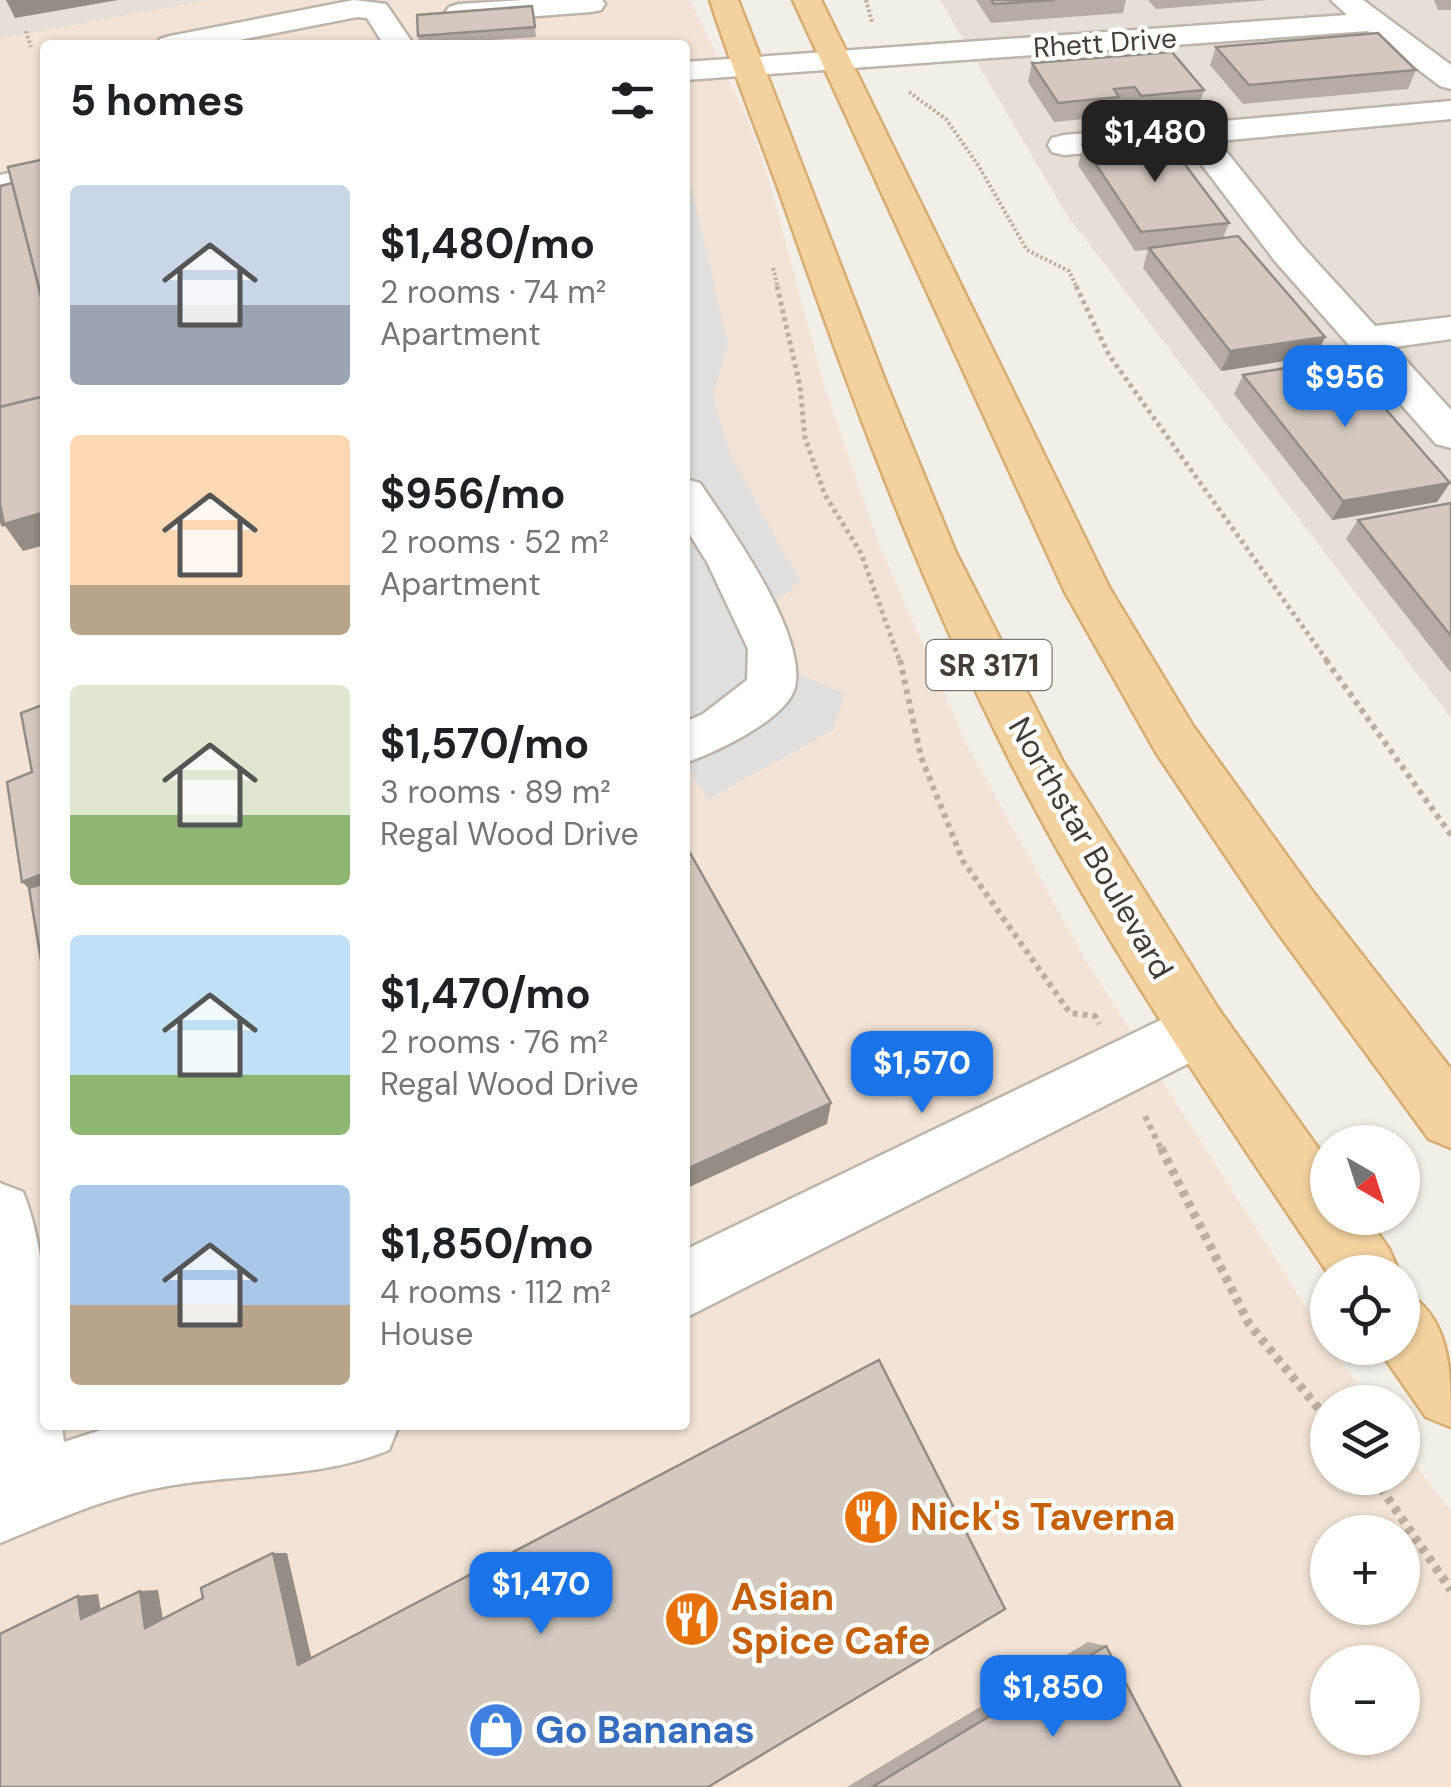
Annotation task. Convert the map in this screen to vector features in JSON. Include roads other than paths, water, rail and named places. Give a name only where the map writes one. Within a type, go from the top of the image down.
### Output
[{"type":"main road","name":"Northstar Boulevard","points":[[724,0],[746,67],[769,118],[866,383],[934,553],[1044,776],[1198,1029],[1354,1255]]},
{"type":"main road","points":[[807,0],[858,61],[1088,592],[1176,740],[1293,908],[1451,1118]]},
{"type":"main road","points":[[1420,1349],[1451,1392]]},
{"type":"street","points":[[1345,0],[1451,80]]},
{"type":"street","points":[[195,40],[356,8],[376,10],[397,20],[591,2],[597,24],[591,34]]},
{"type":"street","name":"Rhett Drive","points":[[690,71],[1373,22]]},
{"type":"street","points":[[1064,145],[1451,110]]},
{"type":"street","points":[[1194,133],[1288,253],[1451,435]]},
{"type":"street","points":[[0,185],[40,177]]},
{"type":"street","points":[[1366,339],[1451,328]]},
{"type":"street","points":[[690,501],[728,558],[772,649],[771,688],[721,728],[690,741]]},
{"type":"street","points":[[690,1282],[1198,1029]]},
{"type":"street","points":[[0,1216],[17,1497],[119,1460],[338,1430]]},
{"type":"place","name":"Nick's Taverna","points":[[871,1517]]},
{"type":"place","name":"Asian Spice Cafe","points":[[692,1619]]},
{"type":"place","name":"Go Bananas","points":[[496,1730]]}]
